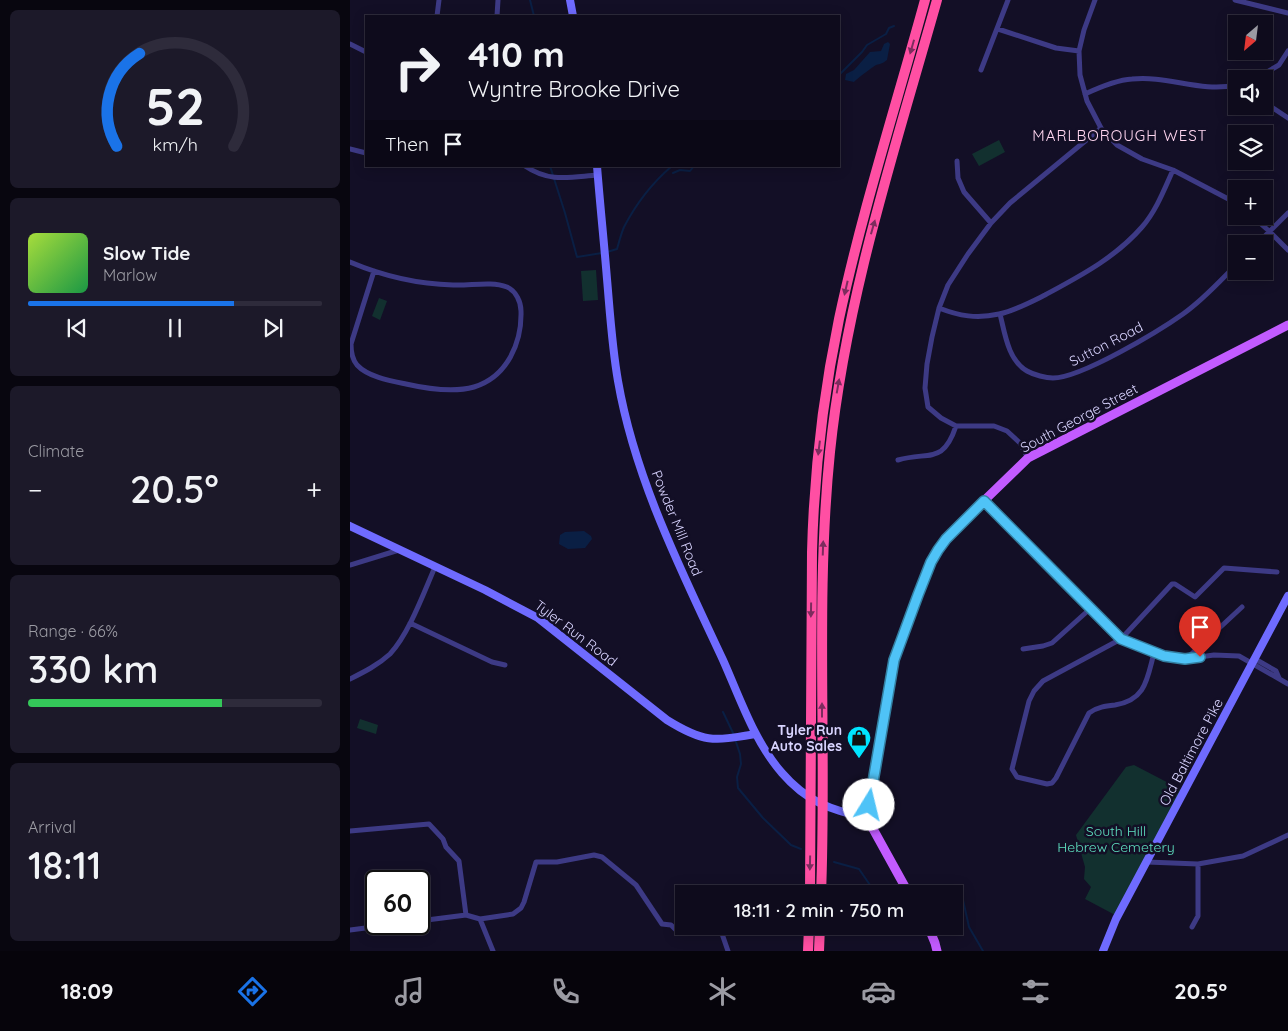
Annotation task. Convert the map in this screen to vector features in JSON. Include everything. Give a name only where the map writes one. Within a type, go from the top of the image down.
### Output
[{"type":"highway","points":[[810,885],[813,500],[826,398],[839,319],[855,251],[926,0]]},
{"type":"highway","points":[[821,885],[824,533],[836,400],[848,333],[866,252],[937,0]]},
{"type":"highway","points":[[808,951],[809,935]]},
{"type":"highway","points":[[818,951],[819,935]]},
{"type":"main road","name":"South George Street","points":[[867,818],[894,660],[931,562],[952,532],[1028,458],[1288,326]]},
{"type":"main road","points":[[867,818],[905,885]]},
{"type":"main road","points":[[932,935],[937,951]]},
{"type":"street","points":[[437,15],[438,0]]},
{"type":"street","points":[[496,15],[498,0]]},
{"type":"street","points":[[570,0],[573,15]]},
{"type":"street","points":[[981,70],[1008,0]]},
{"type":"street","points":[[1095,0],[1084,30],[1079,51],[1080,75],[1092,112],[1101,128],[1117,145],[1142,159],[1174,170],[1228,199]]},
{"type":"street","points":[[1234,0],[1288,13]]},
{"type":"street","points":[[998,29],[1056,48],[1079,51]]},
{"type":"street","points":[[350,44],[365,52]]},
{"type":"street","points":[[1270,70],[1279,65],[1288,51]]},
{"type":"street","points":[[1085,94],[1115,82],[1134,78],[1204,87],[1228,86]]},
{"type":"street","points":[[1273,108],[1288,118]]},
{"type":"street","points":[[1028,458],[1020,442],[1008,431],[994,426],[956,426],[941,418],[928,407],[925,388],[927,364],[939,308],[948,286],[968,254],[991,223],[1010,202],[1101,128]]},
{"type":"street","points":[[350,149],[365,153]]},
{"type":"street","points":[[957,161],[958,178],[964,192],[991,223]]},
{"type":"street","points":[[527,167],[543,176],[555,178],[597,170]]},
{"type":"street","name":"Powder Mill Road","points":[[597,170],[612,341],[618,381],[636,456],[673,549],[756,734],[780,771],[808,797],[834,810],[867,818]]},
{"type":"street","points":[[939,308],[957,315],[974,317],[1000,314],[1031,302],[1085,274],[1122,247],[1143,226],[1156,208],[1174,170]]},
{"type":"street","points":[[1265,235],[1288,213]]},
{"type":"street","points":[[1262,225],[1288,250]]},
{"type":"street","points":[[350,262],[374,272],[423,283],[498,285],[510,288],[518,296],[521,310],[517,343],[511,357],[500,371],[488,380],[475,386],[458,389],[430,388],[394,381],[368,372],[355,362],[350,344],[374,272]]},
{"type":"street","name":"Sutton Road","points":[[1000,314],[1007,345],[1017,362],[1028,372],[1054,378],[1074,374],[1132,346],[1183,314],[1212,290],[1228,273]]},
{"type":"street","points":[[898,460],[910,457],[928,457],[942,451],[952,439],[956,426]]},
{"type":"street","points":[[984,501],[1121,639],[1154,653],[1185,659],[1232,654],[1254,662],[1288,684]]},
{"type":"street","name":"Tyler Run Road","points":[[350,526],[538,618],[667,720],[687,732],[713,739],[756,734]]},
{"type":"street","points":[[350,565],[399,550]]},
{"type":"street","points":[[350,679],[389,655],[410,623],[435,567]]},
{"type":"street","points":[[1154,653],[1146,682],[1134,699],[1127,703],[1099,708],[1089,713],[1052,783],[1047,784],[1017,776],[1012,770],[1029,701],[1042,681],[1121,639],[1172,584],[1195,597],[1224,568],[1277,572]]},
{"type":"street","name":"Old Baltimore Pike","points":[[1103,951],[1116,919],[1288,596]]},
{"type":"street","points":[[1185,659],[1242,607]]},
{"type":"street","points":[[1023,649],[1052,643],[1091,608]]},
{"type":"street","points":[[410,623],[492,662],[505,665]]},
{"type":"street","points":[[350,831],[429,824],[459,861],[466,915]]},
{"type":"street","points":[[1147,862],[1198,864],[1243,856],[1288,835]]},
{"type":"street","points":[[430,920],[466,915],[480,918],[513,914],[521,908],[536,862],[557,862],[594,855],[602,857],[636,885],[662,924],[671,925],[675,929]]},
{"type":"street","points":[[1192,928],[1198,916],[1198,864]]},
{"type":"street","points":[[480,918],[493,951]]},
{"type":"street","points":[[350,930],[365,928]]},
{"type":"street","points":[[722,935],[728,951]]},
{"type":"green space","points":[[999,140],[1005,152],[979,166],[972,154]]},
{"type":"green space","points":[[596,270],[598,300],[583,301],[581,271]]},
{"type":"green space","points":[[379,298],[387,301],[380,320],[372,316]]},
{"type":"green space","points":[[360,719],[378,725],[376,734],[357,728]]},
{"type":"green space","name":"South Hill Hebrew Cemetery","points":[[1134,765],[1182,790],[1117,916],[1085,899],[1091,887],[1084,879],[1085,867],[1076,835],[1126,767]]},
{"type":"water","points":[[888,42],[890,44],[887,60],[874,66],[854,82],[845,80],[846,74],[854,70],[870,52],[881,51],[884,44]]},
{"type":"water","points":[[584,531],[592,539],[585,548],[568,549],[559,544],[560,535],[565,532]]},
{"type":"waterway","points":[[530,0],[534,15]]},
{"type":"waterway","points":[[840,74],[867,45],[886,34],[889,28],[894,26]]},
{"type":"waterway","points":[[550,167],[577,257],[602,253]]},
{"type":"waterway","points":[[607,252],[617,249],[624,227],[634,210],[651,187],[671,167]]},
{"type":"waterway","points":[[673,173],[680,170],[690,171],[693,167]]},
{"type":"waterway","points":[[723,712],[734,735]]},
{"type":"waterway","points":[[735,739],[741,764],[737,777],[738,788],[763,818],[791,845],[801,849]]},
{"type":"waterway","points":[[834,862],[859,869],[870,885]]},
{"type":"waterway","points":[[963,900],[969,927],[983,951]]},
{"type":"place","name":"Tyler Run Auto Sales","points":[[859,759]]},
{"type":"district","name":"MARLBOROUGH WEST","points":[[1120,135]]},
{"type":"route","points":[[869,805],[894,660],[918,595],[931,562],[938,550],[959,525],[984,501],[1121,639],[1164,656],[1185,659],[1200,657]]}]
